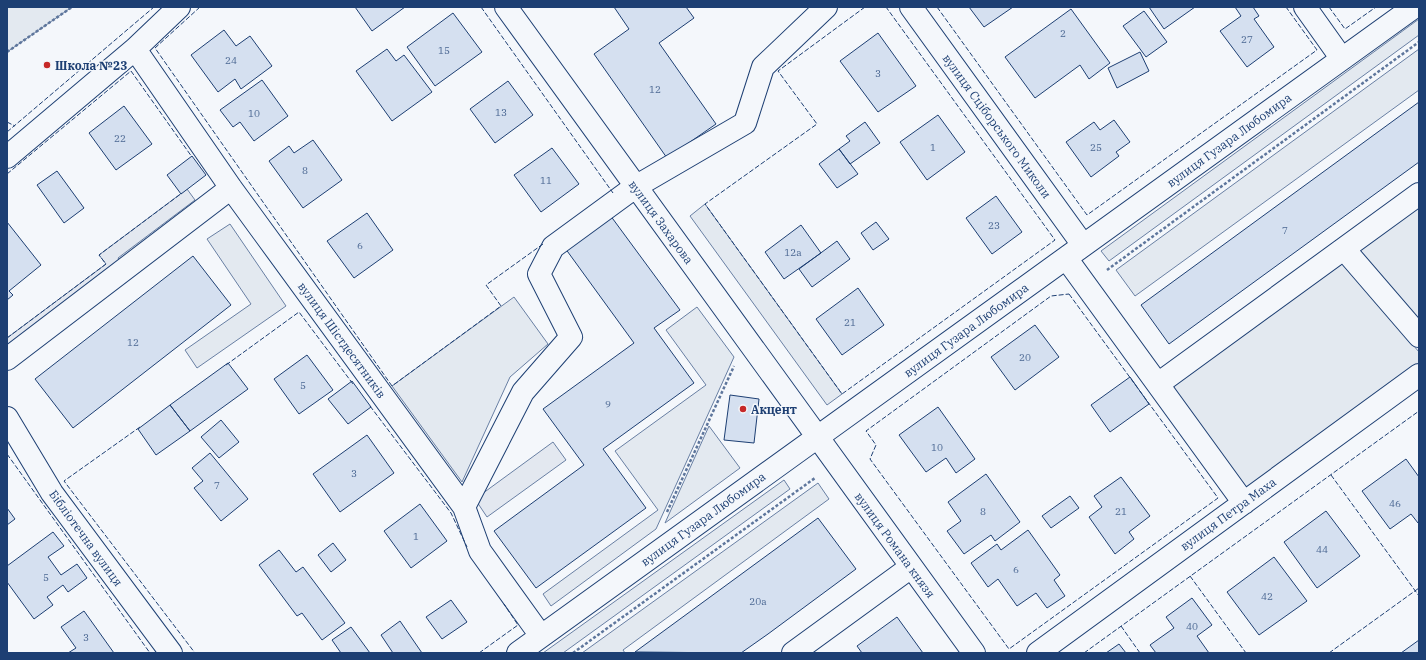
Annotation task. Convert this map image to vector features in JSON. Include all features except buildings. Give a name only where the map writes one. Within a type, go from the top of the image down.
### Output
[{"type":"street","points":[[7,157],[135,48],[179,7]]},
{"type":"street","name":"вулиця Захарова","points":[[506,7],[816,438]]},
{"type":"street","points":[[464,507],[523,392],[571,337],[539,274],[553,247],[636,187],[745,123],[763,67],[826,7]]},
{"type":"street","name":"вулиця Сціборського Миколи","points":[[911,7],[1083,245]]},
{"type":"street","points":[[1305,7],[1342,59]]},
{"type":"street","name":"вулиця Гузара Любомира","points":[[518,653],[1414,7]]},
{"type":"street","name":"вулиця Шістдесятників","points":[[135,48],[231,188],[464,507],[480,551],[541,636]]},
{"type":"street","points":[[7,359],[231,188]]},
{"type":"street","points":[[1158,384],[1419,194]]},
{"type":"street","points":[[1344,249],[1419,336]]},
{"type":"street","points":[[1066,258],[1244,503]]},
{"type":"street","name":"вулиця Петра Маха","points":[[1038,653],[1419,375]]},
{"type":"street","name":"Бібліотечна вулиця","points":[[7,418],[52,493],[171,653]]},
{"type":"street","name":"вулиця Романа князя","points":[[816,438],[974,653]]},
{"type":"street","points":[[806,649],[911,567]]},
{"type":"path","points":[[7,52],[72,7]]},
{"type":"path","points":[[1086,285],[1419,42]]},
{"type":"path","points":[[664,519],[746,340]]},
{"type":"path","points":[[573,653],[835,464]]},
{"type":"shaded area","points":[[7,7],[72,7],[7,52]]},
{"type":"shaded area","points":[[1419,19],[1419,35],[1109,261],[1101,251]]},
{"type":"shaded area","points":[[1419,49],[1419,90],[1135,296],[1116,270]]},
{"type":"shaded area","points":[[187,189],[195,200],[118,258],[124,267],[7,346],[7,338],[106,264],[99,255]]},
{"type":"shaded area","points":[[705,204],[842,394],[827,405],[690,216]]},
{"type":"shaded area","points":[[1419,207],[1419,321],[1359,251]]},
{"type":"shaded area","points":[[230,224],[286,306],[197,368],[185,350],[251,304],[207,239]]},
{"type":"shaded area","points":[[1343,263],[1419,352],[1419,365],[1246,490],[1171,388]]},
{"type":"shaded area","points":[[514,297],[548,344],[510,377],[462,482],[392,386]]},
{"type":"shaded area","points":[[697,307],[734,357],[656,529],[551,606],[543,594],[658,510],[615,451],[706,385],[666,330]]},
{"type":"shaded area","points":[[709,426],[740,468],[665,523]]},
{"type":"shaded area","points":[[553,442],[566,460],[487,517],[475,499]]},
{"type":"shaded area","points":[[784,480],[790,489],[563,653],[543,653]]},
{"type":"shaded area","points":[[818,483],[829,499],[623,650],[625,653],[582,653]]},
{"type":"fence","points":[[7,132],[154,7]]},
{"type":"fence","points":[[200,7],[155,48],[392,386],[501,306],[486,285],[543,244]]},
{"type":"fence","points":[[481,7],[613,193]]},
{"type":"fence","points":[[865,7],[778,71],[817,124],[705,204],[842,394],[1055,240],[886,7]]},
{"type":"fence","points":[[937,7],[1087,215],[1317,50],[1286,7]]},
{"type":"fence","points":[[1329,7],[1345,29],[1376,7]]},
{"type":"fence","points":[[7,174],[131,71],[192,157]]},
{"type":"fence","points":[[7,122],[15,126]]},
{"type":"fence","points":[[7,338],[106,264],[99,255],[182,193]]},
{"type":"fence","points":[[1069,294],[1218,498],[1009,649],[870,459],[876,445],[866,431],[1051,296],[1069,294]]},
{"type":"fence","points":[[226,365],[299,312],[353,384]]},
{"type":"fence","points":[[370,406],[451,513],[467,547]]},
{"type":"fence","points":[[1084,653],[1419,411]]},
{"type":"fence","points":[[140,427],[64,481],[195,653]]},
{"type":"fence","points":[[7,454],[150,653]]},
{"type":"fence","points":[[1331,475],[1419,596]]},
{"type":"fence","points":[[1190,576],[1246,653]]},
{"type":"fence","points":[[1329,653],[1419,588]]},
{"type":"fence","points":[[479,653],[518,625],[504,604]]},
{"type":"fence","points":[[1121,626],[1140,653]]},
{"type":"place","name":"Школа №23","points":[[47,65]]},
{"type":"place","name":"Акцент","points":[[743,409]]}]
